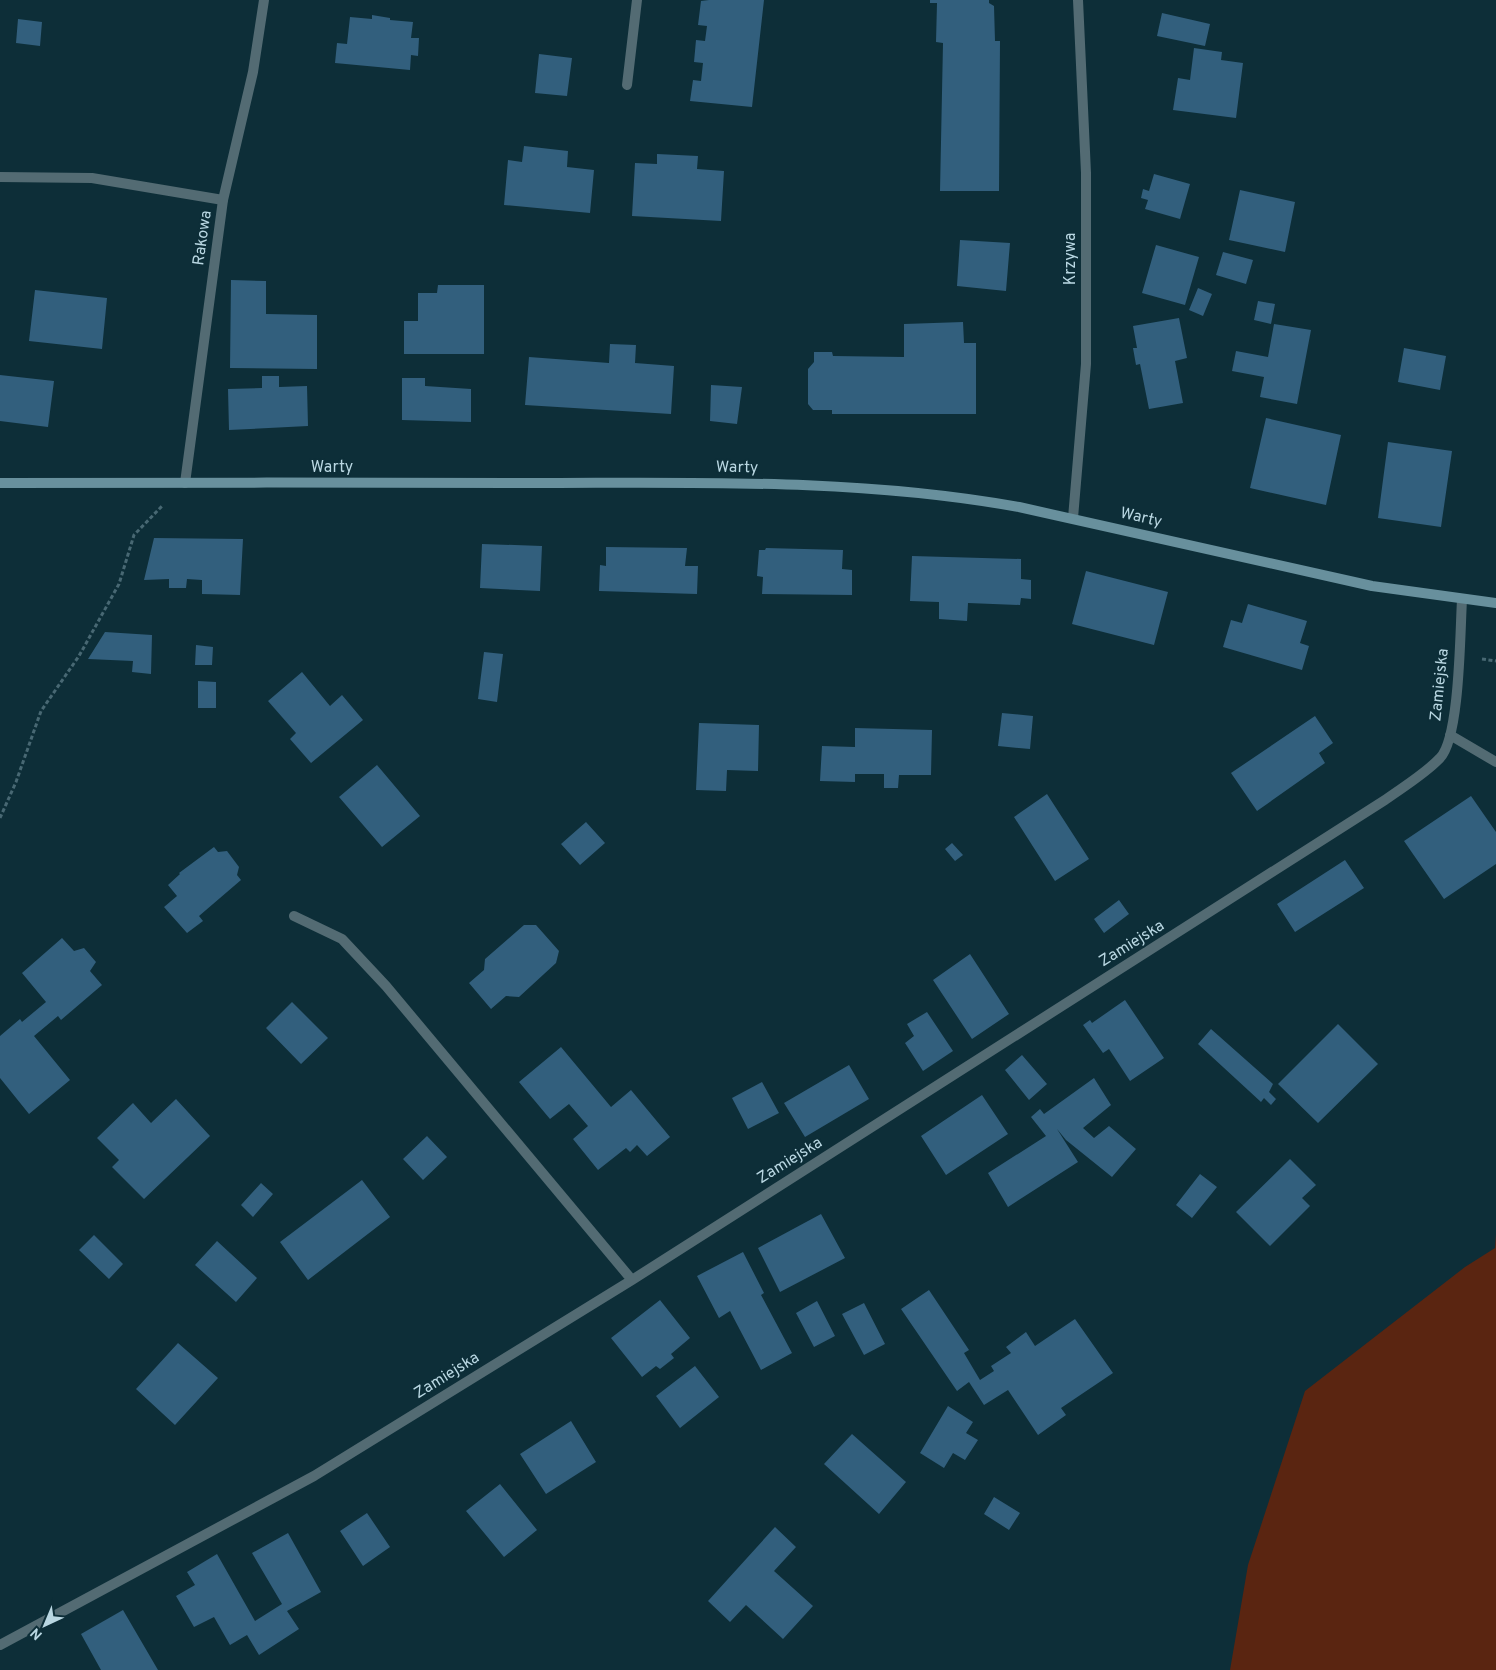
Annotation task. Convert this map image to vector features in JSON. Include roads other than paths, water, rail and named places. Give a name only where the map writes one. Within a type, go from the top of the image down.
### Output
[{"type":"main road","name":"Warty","points":[[0,483],[817,484],[924,492],[974,499],[1074,518],[1314,574],[1401,591],[1496,603]]},
{"type":"street","name":"Rakowa","points":[[185,483],[223,200],[253,72],[264,0]]},
{"type":"street","points":[[627,85],[637,0]]},
{"type":"street","name":"Krzywa","points":[[1074,518],[1086,364],[1086,173],[1078,0]]},
{"type":"street","points":[[0,177],[92,178],[223,200]]},
{"type":"street","name":"Zamiejska","points":[[0,1645],[314,1476],[632,1280],[1385,800],[1442,757],[1450,735],[1456,703],[1462,600]]},
{"type":"street","points":[[1450,735],[1496,762]]},
{"type":"street","points":[[294,916],[342,939],[367,966],[632,1280]]}]
